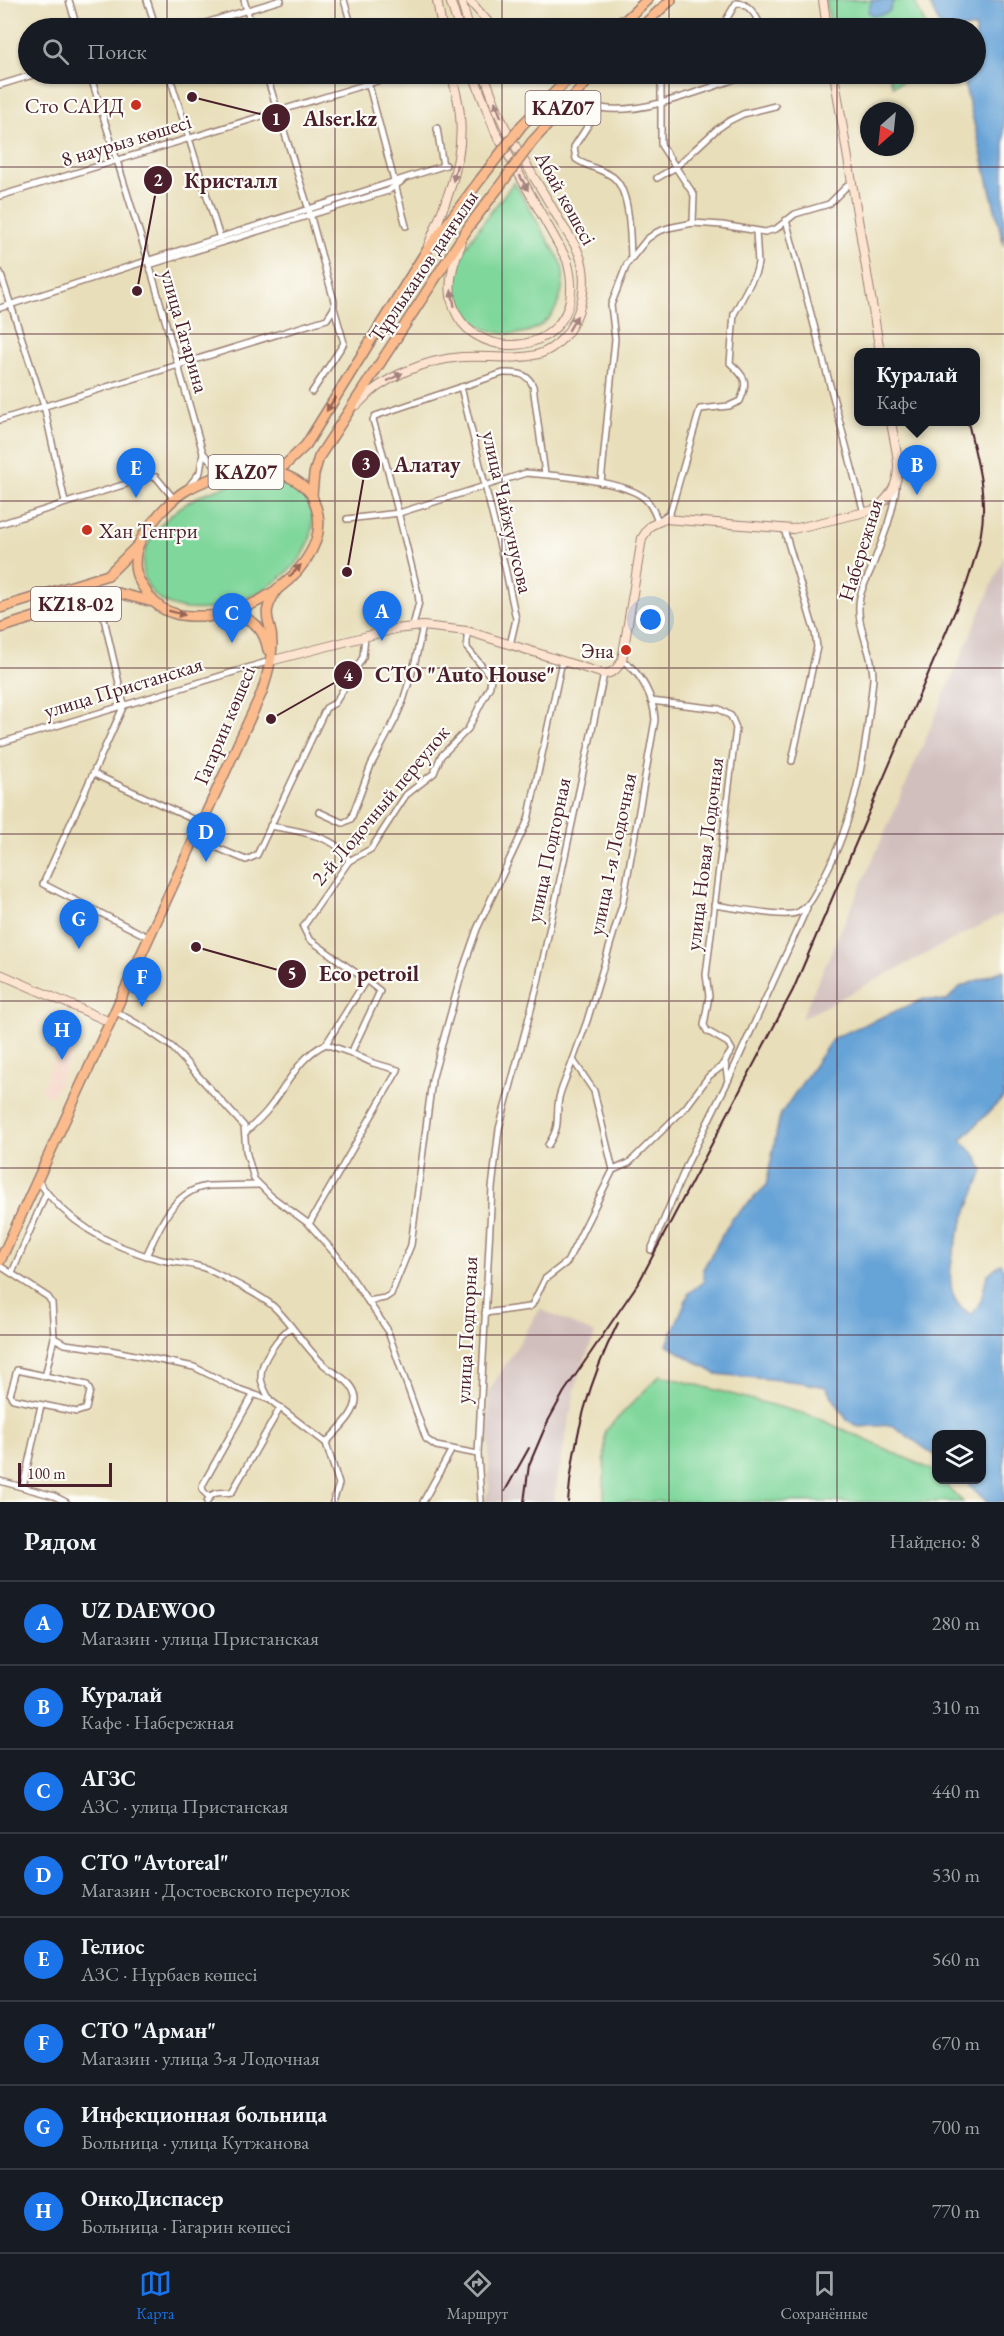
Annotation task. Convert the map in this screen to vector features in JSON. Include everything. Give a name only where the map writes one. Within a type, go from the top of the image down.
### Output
[{"type":"highway","points":[[628,17],[647,0]]},
{"type":"highway","points":[[651,18],[671,0]]},
{"type":"highway","name":"Тұрлыханов даңғылы","points":[[273,472],[285,465],[306,445],[425,253],[522,125],[563,84]]},
{"type":"highway","name":"Тұрлыханов даңғылы","points":[[312,495],[314,474],[319,457],[470,225],[532,142],[585,84]]},
{"type":"highway","name":"KAZ07","points":[[137,546],[143,533],[174,499],[185,491],[215,477],[245,472],[273,472],[294,480],[312,495],[320,517],[316,542],[302,565],[263,599],[208,617]]},
{"type":"highway","points":[[137,546],[135,570],[139,582],[154,602]]},
{"type":"highway","name":"KZ18-02","points":[[0,608],[108,575],[137,546]]},
{"type":"highway","name":"KAZ07","points":[[270,661],[272,640],[267,621],[267,610],[278,588]]},
{"type":"highway","name":"KZ18-02","points":[[0,628],[118,593],[154,602]]},
{"type":"highway","name":"KAZ07","points":[[154,602],[170,612],[189,616],[241,616],[255,622],[267,643],[270,661]]},
{"type":"highway","name":"Гагарин көшесі","points":[[0,1261],[262,692],[270,661]]},
{"type":"main road","points":[[437,0],[440,18]]},
{"type":"main road","points":[[450,0],[456,18]]},
{"type":"main road","points":[[461,0],[466,18]]},
{"type":"main road","points":[[469,0],[485,18]]},
{"type":"main road","points":[[823,0],[826,18]]},
{"type":"main road","points":[[425,253],[446,201],[459,149],[460,115],[454,84]]},
{"type":"main road","name":"Абай көшесі","points":[[470,225],[453,262],[451,285],[456,316],[470,332],[487,342],[513,346],[534,342],[548,334],[562,321],[572,295],[573,280],[567,260],[495,131],[477,84]]},
{"type":"main road","name":"Абай көшесі","points":[[336,429],[364,397],[396,375],[436,361],[461,357],[526,357],[542,353],[566,334],[578,316],[583,280],[580,255],[505,127],[488,84]]},
{"type":"main road","points":[[836,84],[879,348]]},
{"type":"main road","name":"Набережная","points":[[892,426],[898,470],[897,485]]},
{"type":"main road","points":[[604,674],[615,670],[622,660],[642,538],[650,526],[658,520],[793,529],[874,510],[883,503],[897,485]]},
{"type":"main road","name":"улица Пристанская","points":[[270,661],[365,636],[423,626],[467,631],[604,674]]},
{"type":"main road","points":[[0,974],[110,1022]]},
{"type":"street","points":[[69,0],[74,18]]},
{"type":"street","points":[[147,0],[153,18]]},
{"type":"street","points":[[244,0],[249,18]]},
{"type":"street","points":[[223,18],[281,0]]},
{"type":"street","points":[[344,0],[349,18]]},
{"type":"street","points":[[727,18],[736,3],[741,3],[748,6],[756,18]]},
{"type":"street","points":[[0,85],[18,80]]},
{"type":"street","name":"улица Гагарина","points":[[93,84],[148,262],[203,453]]},
{"type":"street","points":[[173,84],[220,238]]},
{"type":"street","points":[[269,84],[309,213],[344,343],[312,392]]},
{"type":"street","name":"8 наурыз көшесі","points":[[0,196],[366,84]]},
{"type":"street","points":[[369,84],[406,226]]},
{"type":"street","points":[[661,84],[662,145],[694,195],[693,223]]},
{"type":"street","points":[[631,258],[630,216],[618,183],[613,177],[576,159],[574,147],[601,108],[613,110],[660,103],[719,84]]},
{"type":"street","points":[[657,178],[676,166],[729,121],[743,114],[775,106]]},
{"type":"street","points":[[0,308],[309,213],[445,165],[437,128]]},
{"type":"street","points":[[602,483],[615,339],[611,305],[631,258],[647,239],[657,232],[693,223],[765,232],[776,229],[795,214],[829,204],[852,181]]},
{"type":"street","points":[[148,262],[220,238],[309,213]]},
{"type":"street","points":[[786,220],[864,513]]},
{"type":"street","points":[[347,519],[399,513],[526,473],[602,483],[638,494],[651,505],[658,520],[670,513],[700,409],[729,406],[740,401],[746,388],[744,376],[730,363],[731,341],[734,315],[756,272],[758,263],[756,231]]},
{"type":"street","points":[[0,272],[44,406],[66,502]]},
{"type":"street","points":[[0,420],[327,318],[334,305]]},
{"type":"street","points":[[413,626],[419,602],[418,593],[373,420],[379,413],[502,373],[522,374],[530,378],[533,386],[545,474]]},
{"type":"street","name":"улица Чайжунусова","points":[[461,387],[516,619],[510,645]]},
{"type":"street","points":[[203,453],[215,465],[245,472]]},
{"type":"street","points":[[185,491],[200,472],[203,453]]},
{"type":"street","points":[[0,524],[147,477],[156,477],[174,499]]},
{"type":"street","name":"Набережная","points":[[651,1250],[688,1162],[843,838],[866,745],[873,679],[873,671],[860,623],[860,598],[894,506],[897,485]]},
{"type":"street","points":[[784,529],[815,633],[817,647],[792,761]]},
{"type":"street","points":[[99,597],[124,705],[43,884],[148,937]]},
{"type":"street","points":[[319,812],[343,823],[351,819],[371,765],[403,701],[423,626]]},
{"type":"street","name":"2-й Лодочный переулок","points":[[366,980],[309,939],[303,927],[349,861],[371,849],[406,795],[434,773],[441,756],[468,729],[491,677],[467,648],[467,631]]},
{"type":"street","points":[[194,838],[246,860],[257,855],[326,708],[335,703],[363,657],[365,636]]},
{"type":"street","name":"улица 1-я Лодочная","points":[[548,1145],[559,1123],[559,1098],[587,1021],[623,902],[655,720],[651,701],[635,669],[622,660]]},
{"type":"street","name":"улица Пристанская","points":[[0,743],[270,661]]},
{"type":"street","points":[[368,1301],[385,1298],[391,1294],[411,1245],[432,1080],[463,969],[477,929],[528,820],[562,661]]},
{"type":"street","name":"улица Подгорная","points":[[481,1502],[478,1454],[492,1188],[499,1129],[537,987],[604,674]]},
{"type":"street","name":"улица Новая Лодочная","points":[[651,701],[719,709],[726,712],[735,722],[706,975],[708,1002],[704,1025],[713,1036],[731,1047],[725,1062]]},
{"type":"street","points":[[94,774],[201,823]]},
{"type":"street","points":[[270,826],[309,833],[342,848],[349,861]]},
{"type":"street","points":[[714,905],[788,915],[808,907]]},
{"type":"street","points":[[246,1132],[267,1112],[305,1058],[326,1044],[366,980],[380,991],[351,1053]]},
{"type":"street","points":[[115,1011],[172,1047],[190,1064],[244,1126],[250,1170],[258,1185],[309,1224],[337,1256],[387,1329],[423,1434],[430,1443],[478,1454]]},
{"type":"street","points":[[309,1224],[398,1070],[373,1063],[326,1044]]},
{"type":"street","points":[[573,1060],[594,1091],[613,1170]]},
{"type":"street","points":[[485,1313],[532,1305],[545,1280],[567,1262],[613,1170],[629,1163],[686,1107],[709,1076],[725,1062]]},
{"type":"street","points":[[725,1062],[728,1081]]},
{"type":"street","points":[[37,1180],[46,1193],[75,1222],[90,1232],[132,1252],[203,1267],[274,1306],[322,1364],[348,1383],[356,1398],[352,1411],[326,1443]]},
{"type":"street","points":[[146,1256],[165,1216],[183,1197],[200,1187],[258,1185]]},
{"type":"street","points":[[12,1274],[46,1193]]},
{"type":"street","points":[[0,1266],[48,1298],[51,1303],[54,1338],[45,1377]]},
{"type":"street","points":[[291,1327],[273,1346],[261,1373],[263,1386],[270,1400],[326,1443],[339,1484],[333,1502]]},
{"type":"street","points":[[54,1338],[65,1344],[110,1350],[194,1367],[236,1388],[270,1400]]},
{"type":"street","points":[[17,1370],[45,1377],[87,1386],[90,1391],[86,1409],[82,1412],[40,1405],[13,1399],[10,1395],[17,1370]]},
{"type":"street","points":[[253,1395],[202,1486],[208,1499],[216,1491],[232,1492],[279,1408]]},
{"type":"street","points":[[23,1487],[40,1405]]},
{"type":"street","points":[[423,1502],[452,1449]]},
{"type":"street","points":[[0,1481],[54,1496],[66,1502]]},
{"type":"shaded area","points":[[1004,557],[1004,913],[801,1019],[890,821]]},
{"type":"shaded area","points":[[70,1025],[83,1031],[52,1097],[40,1092]]},
{"type":"shaded area","points":[[540,1309],[595,1334],[578,1376],[553,1502],[484,1502],[489,1489],[488,1393]]},
{"type":"green space","points":[[826,0],[914,0],[922,18],[829,18]]},
{"type":"green space","points":[[514,182],[559,258],[563,277],[560,297],[550,317],[535,329],[516,334],[497,332],[478,325],[464,313],[455,295],[455,274],[464,251]]},
{"type":"green space","points":[[251,480],[286,484],[300,492],[307,500],[311,510],[312,531],[309,542],[298,561],[269,587],[245,599],[220,607],[184,609],[165,603],[152,593],[145,580],[143,564],[147,547],[156,530],[172,514],[199,496]]},
{"type":"green space","points":[[660,1375],[813,1416],[932,1470],[932,1484],[945,1484],[963,1502],[604,1502],[605,1431]]},
{"type":"water","points":[[872,0],[894,0],[889,12],[874,16],[868,12]]},
{"type":"water","points":[[928,0],[1004,0],[1004,246],[964,84],[986,84],[986,18],[936,18]]},
{"type":"water","points":[[1004,970],[1004,1097],[961,1140],[977,1157],[983,1171],[957,1238],[951,1274],[952,1290],[958,1304],[972,1315],[981,1301],[987,1275],[1001,1263],[1004,1271],[1004,1502],[987,1502],[968,1484],[986,1484],[986,1430],[932,1430],[932,1453],[892,1425],[859,1427],[847,1420],[826,1387],[716,1374],[667,1345],[689,1293],[704,1281],[703,1269],[731,1220],[766,1186],[780,1115],[833,1038],[924,999],[946,1001],[960,987]]},
{"type":"railway","points":[[524,1502],[529,1465],[547,1423],[564,1392],[639,1282],[793,990],[967,583],[980,539],[983,519],[980,477],[969,426]]},
{"type":"railway","points":[[568,1502],[570,1478],[584,1410],[599,1366],[618,1323]]},
{"type":"railway","points":[[505,1491],[529,1448]]},
{"type":"place","name":"Alser.kz","points":[[192,97]]},
{"type":"place","name":"Сто САИД","points":[[136,105]]},
{"type":"place","name":"Кристалл","points":[[137,291]]},
{"type":"place","name":"Куралай","points":[[917,495]]},
{"type":"place","name":"Гелиос","points":[[136,498]]},
{"type":"place","name":"Хан Тенгри","points":[[87,530]]},
{"type":"place","name":"Алатау","points":[[347,572]]},
{"type":"place","name":"UZ DAEWOO","points":[[382,641]]},
{"type":"place","name":"АГЗС","points":[[232,643]]},
{"type":"place","name":"Эна","points":[[626,650]]},
{"type":"place","name":"СТО \"Auto House\"","points":[[271,719]]},
{"type":"place","name":"СТО \"Avtoreal\"","points":[[206,862]]},
{"type":"place","name":"Eco petroil","points":[[196,947]]},
{"type":"place","name":"Инфекционная больница","points":[[79,949]]},
{"type":"place","name":"СТО \"Арман\"","points":[[142,1007]]},
{"type":"place","name":"ОнкоДиспасер","points":[[62,1060]]}]
